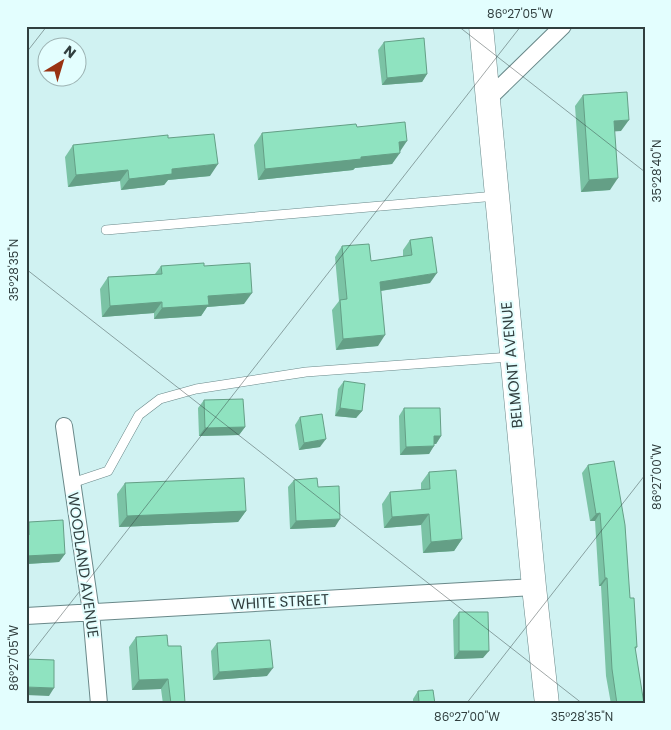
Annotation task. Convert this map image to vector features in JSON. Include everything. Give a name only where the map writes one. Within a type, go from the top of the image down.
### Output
[{"type":"main road","name":"BELMONT AVENUE","points":[[481,26],[534,587],[548,704]]},
{"type":"street","points":[[487,100],[563,26]]},
{"type":"street","name":"WOODLAND AVENUE","points":[[64,426],[91,612],[99,704]]},
{"type":"street","name":"WHITE STREET","points":[[26,616],[534,587]]},
{"type":"lane","points":[[106,230],[496,196]]},
{"type":"lane","points":[[72,482],[108,471],[139,415],[160,399],[196,389],[306,372],[512,357]]},
{"type":"building","points":[[424,38],[427,74],[387,78],[384,42]]},
{"type":"building","points":[[627,92],[629,120],[614,121],[618,178],[589,180],[583,95]]},
{"type":"building","points":[[405,122],[407,141],[399,142],[400,153],[265,169],[262,133],[356,124],[357,127]]},
{"type":"building","points":[[214,134],[218,164],[172,169],[172,174],[129,179],[128,170],[76,175],[73,145],[168,135],[168,138]]},
{"type":"building","points":[[432,237],[437,273],[380,282],[385,335],[343,339],[340,300],[347,299],[342,246],[369,244],[371,261],[412,255],[410,240]]},
{"type":"building","points":[[204,263],[204,266],[250,263],[252,293],[208,296],[209,305],[162,308],[162,302],[110,306],[108,277],[162,274],[161,266]]},
{"type":"building","points":[[344,381],[365,384],[362,411],[340,408]]},
{"type":"building","points":[[243,399],[245,427],[205,428],[204,400]]},
{"type":"building","points":[[404,408],[440,408],[441,436],[434,436],[434,446],[406,447]]},
{"type":"building","points":[[322,414],[326,439],[304,443],[300,417]]},
{"type":"building","points":[[614,461],[625,525],[630,598],[634,598],[637,647],[635,647],[644,704],[617,704],[612,669],[607,578],[605,578],[600,513],[596,514],[588,465]]},
{"type":"building","points":[[456,470],[462,539],[431,542],[429,514],[392,517],[390,492],[430,489],[429,472]]},
{"type":"building","points":[[244,478],[246,511],[127,516],[125,483]]},
{"type":"building","points":[[317,478],[318,487],[339,486],[340,519],[296,521],[294,480]]},
{"type":"building","points":[[63,520],[65,554],[26,556],[26,535],[29,535],[29,522]]},
{"type":"building","points":[[459,612],[488,612],[489,651],[459,651]]},
{"type":"building","points":[[167,635],[168,646],[181,646],[185,703],[224,702],[224,704],[171,704],[168,679],[139,680],[136,637]]},
{"type":"building","points":[[270,640],[273,668],[219,672],[217,643]]},
{"type":"building","points":[[26,659],[54,660],[54,688],[26,687]]},
{"type":"building","points":[[433,690],[435,704],[396,704],[419,702],[418,691]]}]
